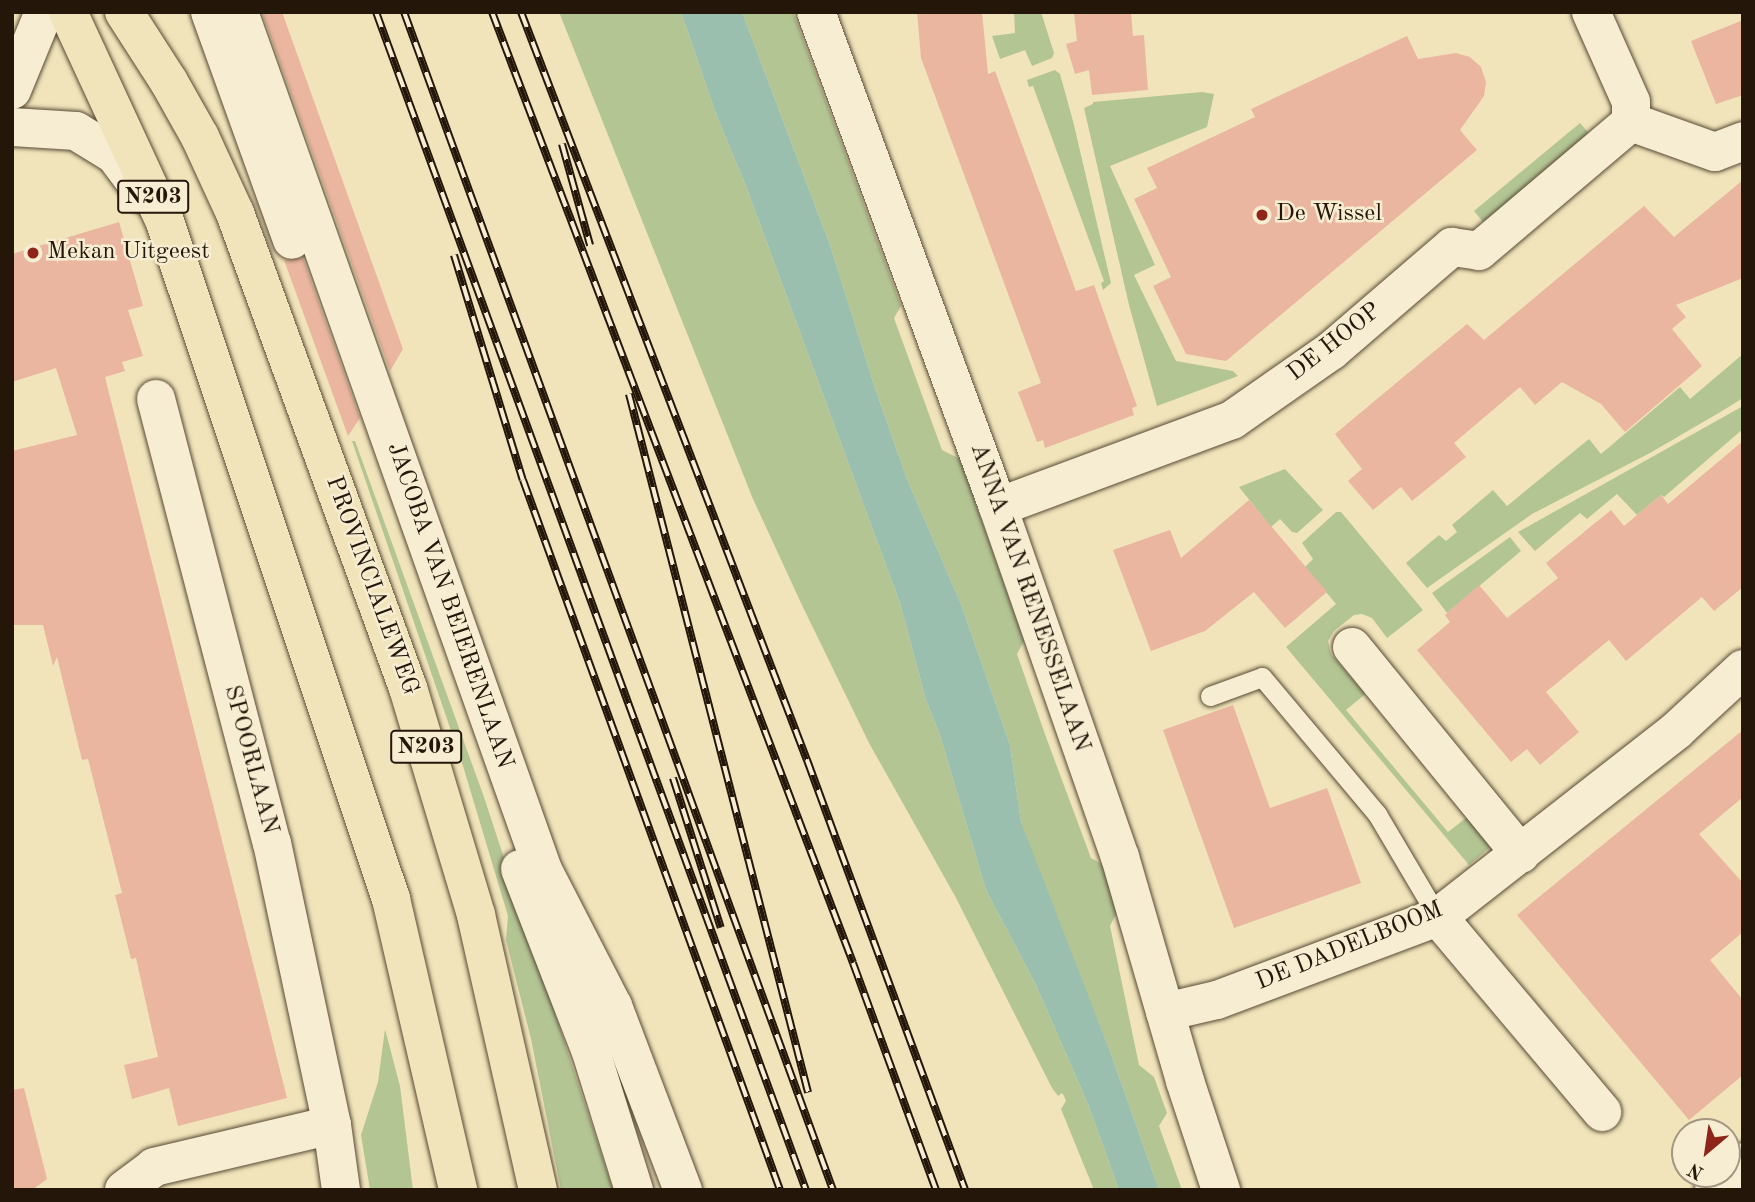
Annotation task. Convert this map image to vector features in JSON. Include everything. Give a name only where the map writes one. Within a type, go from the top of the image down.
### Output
[{"type":"main road","name":"N203","points":[[68,12],[165,222],[391,899],[458,1190]]},
{"type":"main road","name":"PROVINCIALEWEG","points":[[124,12],[200,137],[235,213],[408,688],[476,915],[538,1190]]},
{"type":"street","points":[[44,12],[15,75],[52,128]]},
{"type":"street","name":"JACOBA VAN BEIERENLAAN","points":[[210,12],[407,550],[542,931],[591,1052],[634,1190]]},
{"type":"street","name":"JACOBA VAN BEIERENLAAN","points":[[239,12],[543,870],[613,1006],[683,1190]]},
{"type":"street","name":"ANNA VAN RENESSELAAN","points":[[816,12],[998,507],[1121,857],[1201,1134],[1221,1190]]},
{"type":"street","points":[[1591,12],[1631,102],[1631,122],[1715,152],[1743,141]]},
{"type":"street","name":"DE HOOP","points":[[998,507],[1232,420],[1331,351],[1452,247],[1479,251],[1631,122]]},
{"type":"street","points":[[12,127],[76,131],[115,155],[165,222]]},
{"type":"street","name":"SPOORLAAN","points":[[156,398],[272,843],[332,1125],[341,1190]]},
{"type":"street","points":[[1352,647],[1521,854]]},
{"type":"street","name":"DE DADELBOOM","points":[[1165,1012],[1217,1000],[1438,917],[1677,730],[1743,669]]},
{"type":"street","points":[[1438,917],[1602,1112]]},
{"type":"street","points":[[124,1190],[154,1167],[332,1125]]},
{"type":"street","points":[[1714,1190],[1743,1162]]},
{"type":"lane","points":[[1210,696],[1262,677],[1377,814],[1438,917]]},
{"type":"green space","points":[[559,12],[681,12],[716,114],[746,186],[900,603],[926,700],[940,735],[986,890],[1036,985],[1088,1104],[1119,1190],[1094,1190],[1061,1109],[1066,1101],[1064,1096],[1062,1093],[1058,1096],[1052,1088],[955,896],[869,743],[801,603],[753,499]]},
{"type":"green space","points":[[742,12],[793,12],[901,306],[894,318],[942,450],[960,459],[1024,641],[1017,654],[1046,737],[1091,858],[1105,866],[1117,912],[1110,926],[1139,1065],[1154,1077],[1167,1113],[1159,1126],[1182,1190],[1159,1190],[1111,1054],[1034,860],[1021,822],[1010,745],[961,604],[907,479],[830,245]]},
{"type":"green space","points":[[1014,12],[1041,12],[1054,53],[1052,58],[1032,66],[1025,50],[1000,59],[992,36],[1015,33]]},
{"type":"green space","points":[[1055,70],[1060,74],[1073,121],[1111,283],[1103,290],[1101,283],[1104,281],[1033,86],[1029,87],[1027,80]]},
{"type":"green space","points":[[1202,92],[1214,94],[1207,127],[1110,166],[1155,265],[1134,275],[1176,361],[1233,371],[1238,376],[1157,406],[1129,305],[1084,108],[1093,102]]},
{"type":"green space","points":[[1580,123],[1594,139],[1488,228],[1474,211]]},
{"type":"green space","points":[[1743,354],[1743,398],[1650,453],[1532,514],[1427,588],[1406,563],[1439,535],[1446,541],[1457,532],[1452,525],[1493,490],[1507,506],[1589,439],[1601,454],[1680,387],[1690,399]]},
{"type":"green space","points":[[1743,406],[1743,429],[1664,497],[1661,495],[1637,515],[1617,494],[1587,519],[1580,513],[1535,551],[1518,532]]},
{"type":"green space","points":[[352,441],[355,441],[484,797],[613,1190],[561,1190],[531,1039],[506,940],[508,916],[463,766]]},
{"type":"green space","points":[[1285,469],[1323,510],[1297,533],[1292,532],[1280,519],[1271,527],[1239,487]]},
{"type":"green space","points":[[1336,512],[1341,512],[1423,610],[1387,638],[1372,618],[1362,614],[1354,615],[1334,631],[1328,641],[1331,654],[1360,688],[1365,687],[1369,691],[1346,710],[1448,832],[1471,814],[1487,834],[1489,848],[1469,865],[1286,647],[1336,604],[1305,567],[1313,559],[1302,543]]},
{"type":"green space","points":[[1510,537],[1521,551],[1447,613],[1432,593]]},
{"type":"green space","points":[[385,1029],[400,1086],[413,1190],[370,1190],[361,1135],[378,1082]]},
{"type":"shaded area","points":[[681,12],[742,12],[830,245],[907,479],[961,604],[1010,745],[1021,822],[1111,1054],[1159,1190],[1119,1190],[1088,1104],[1036,985],[986,890],[940,735],[926,700],[900,603],[746,186],[716,114]]},
{"type":"building","points":[[262,12],[282,12],[403,349],[390,371]]},
{"type":"building","points":[[917,12],[982,12],[988,74],[995,71],[1076,291],[1094,285],[1137,406],[1132,408],[1134,415],[1045,448],[1043,440],[1037,442],[1018,392],[1041,383],[921,58]]},
{"type":"building","points":[[1074,12],[1131,12],[1133,36],[1144,35],[1148,90],[1092,95],[1089,70],[1075,74],[1066,44],[1077,41]]},
{"type":"building","points":[[1743,20],[1743,95],[1716,104],[1691,41]]},
{"type":"building","name":"De Wissel","points":[[1407,36],[1418,59],[1456,53],[1470,57],[1481,67],[1486,82],[1484,96],[1460,130],[1477,150],[1226,361],[1186,354],[1153,286],[1171,277],[1134,199],[1157,188],[1147,168],[1255,117],[1251,109]]},
{"type":"building","points":[[1743,180],[1743,278],[1676,305],[1686,317],[1672,329],[1702,366],[1625,432],[1601,404],[1562,382],[1535,405],[1520,387],[1454,443],[1466,457],[1412,501],[1401,487],[1373,510],[1348,481],[1362,469],[1335,434],[1467,324],[1484,340],[1644,206],[1674,237]]},
{"type":"building","points":[[119,222],[143,306],[128,310],[143,356],[122,362],[125,371],[105,377],[287,1098],[178,1126],[169,1088],[132,1099],[124,1065],[158,1057],[136,958],[131,959],[115,895],[122,893],[88,759],[82,760],[57,657],[53,666],[43,625],[12,625],[12,451],[77,435],[56,368],[12,382],[12,254]]},
{"type":"building","points":[[303,258],[360,418],[348,436],[284,260]]},
{"type":"building","points":[[1743,441],[1743,587],[1714,611],[1702,597],[1626,661],[1609,640],[1546,692],[1579,732],[1540,765],[1527,749],[1511,762],[1417,650],[1450,622],[1445,615],[1479,585],[1507,618],[1558,578],[1546,563],[1611,510],[1624,526],[1661,495],[1668,504]]},
{"type":"building","points":[[1249,500],[1327,592],[1285,628],[1254,592],[1205,631],[1151,651],[1113,550],[1170,530],[1181,558]]},
{"type":"building","points":[[1233,705],[1270,808],[1327,788],[1361,883],[1234,928],[1163,730]]},
{"type":"building","points":[[1743,730],[1743,797],[1699,834],[1743,883],[1743,932],[1710,960],[1743,1000],[1743,1075],[1691,1118],[1687,1118],[1517,915]]},
{"type":"building","points":[[24,1088],[47,1179],[32,1190],[12,1190],[12,1090]]},
{"type":"railway","points":[[376,12],[806,1190]]},
{"type":"railway","points":[[404,12],[833,1190]]},
{"type":"railway","points":[[492,12],[853,963],[936,1190]]},
{"type":"railway","points":[[521,12],[807,760],[965,1190]]},
{"type":"railway","points":[[562,144],[590,245]]},
{"type":"railway","points":[[454,255],[523,480],[780,1190]]},
{"type":"railway","points":[[629,394],[808,1092]]},
{"type":"railway","points":[[673,778],[721,928]]},
{"type":"place","name":"De Wissel","points":[[1262,215]]},
{"type":"place","name":"Mekan Uitgeest","points":[[33,253]]}]
